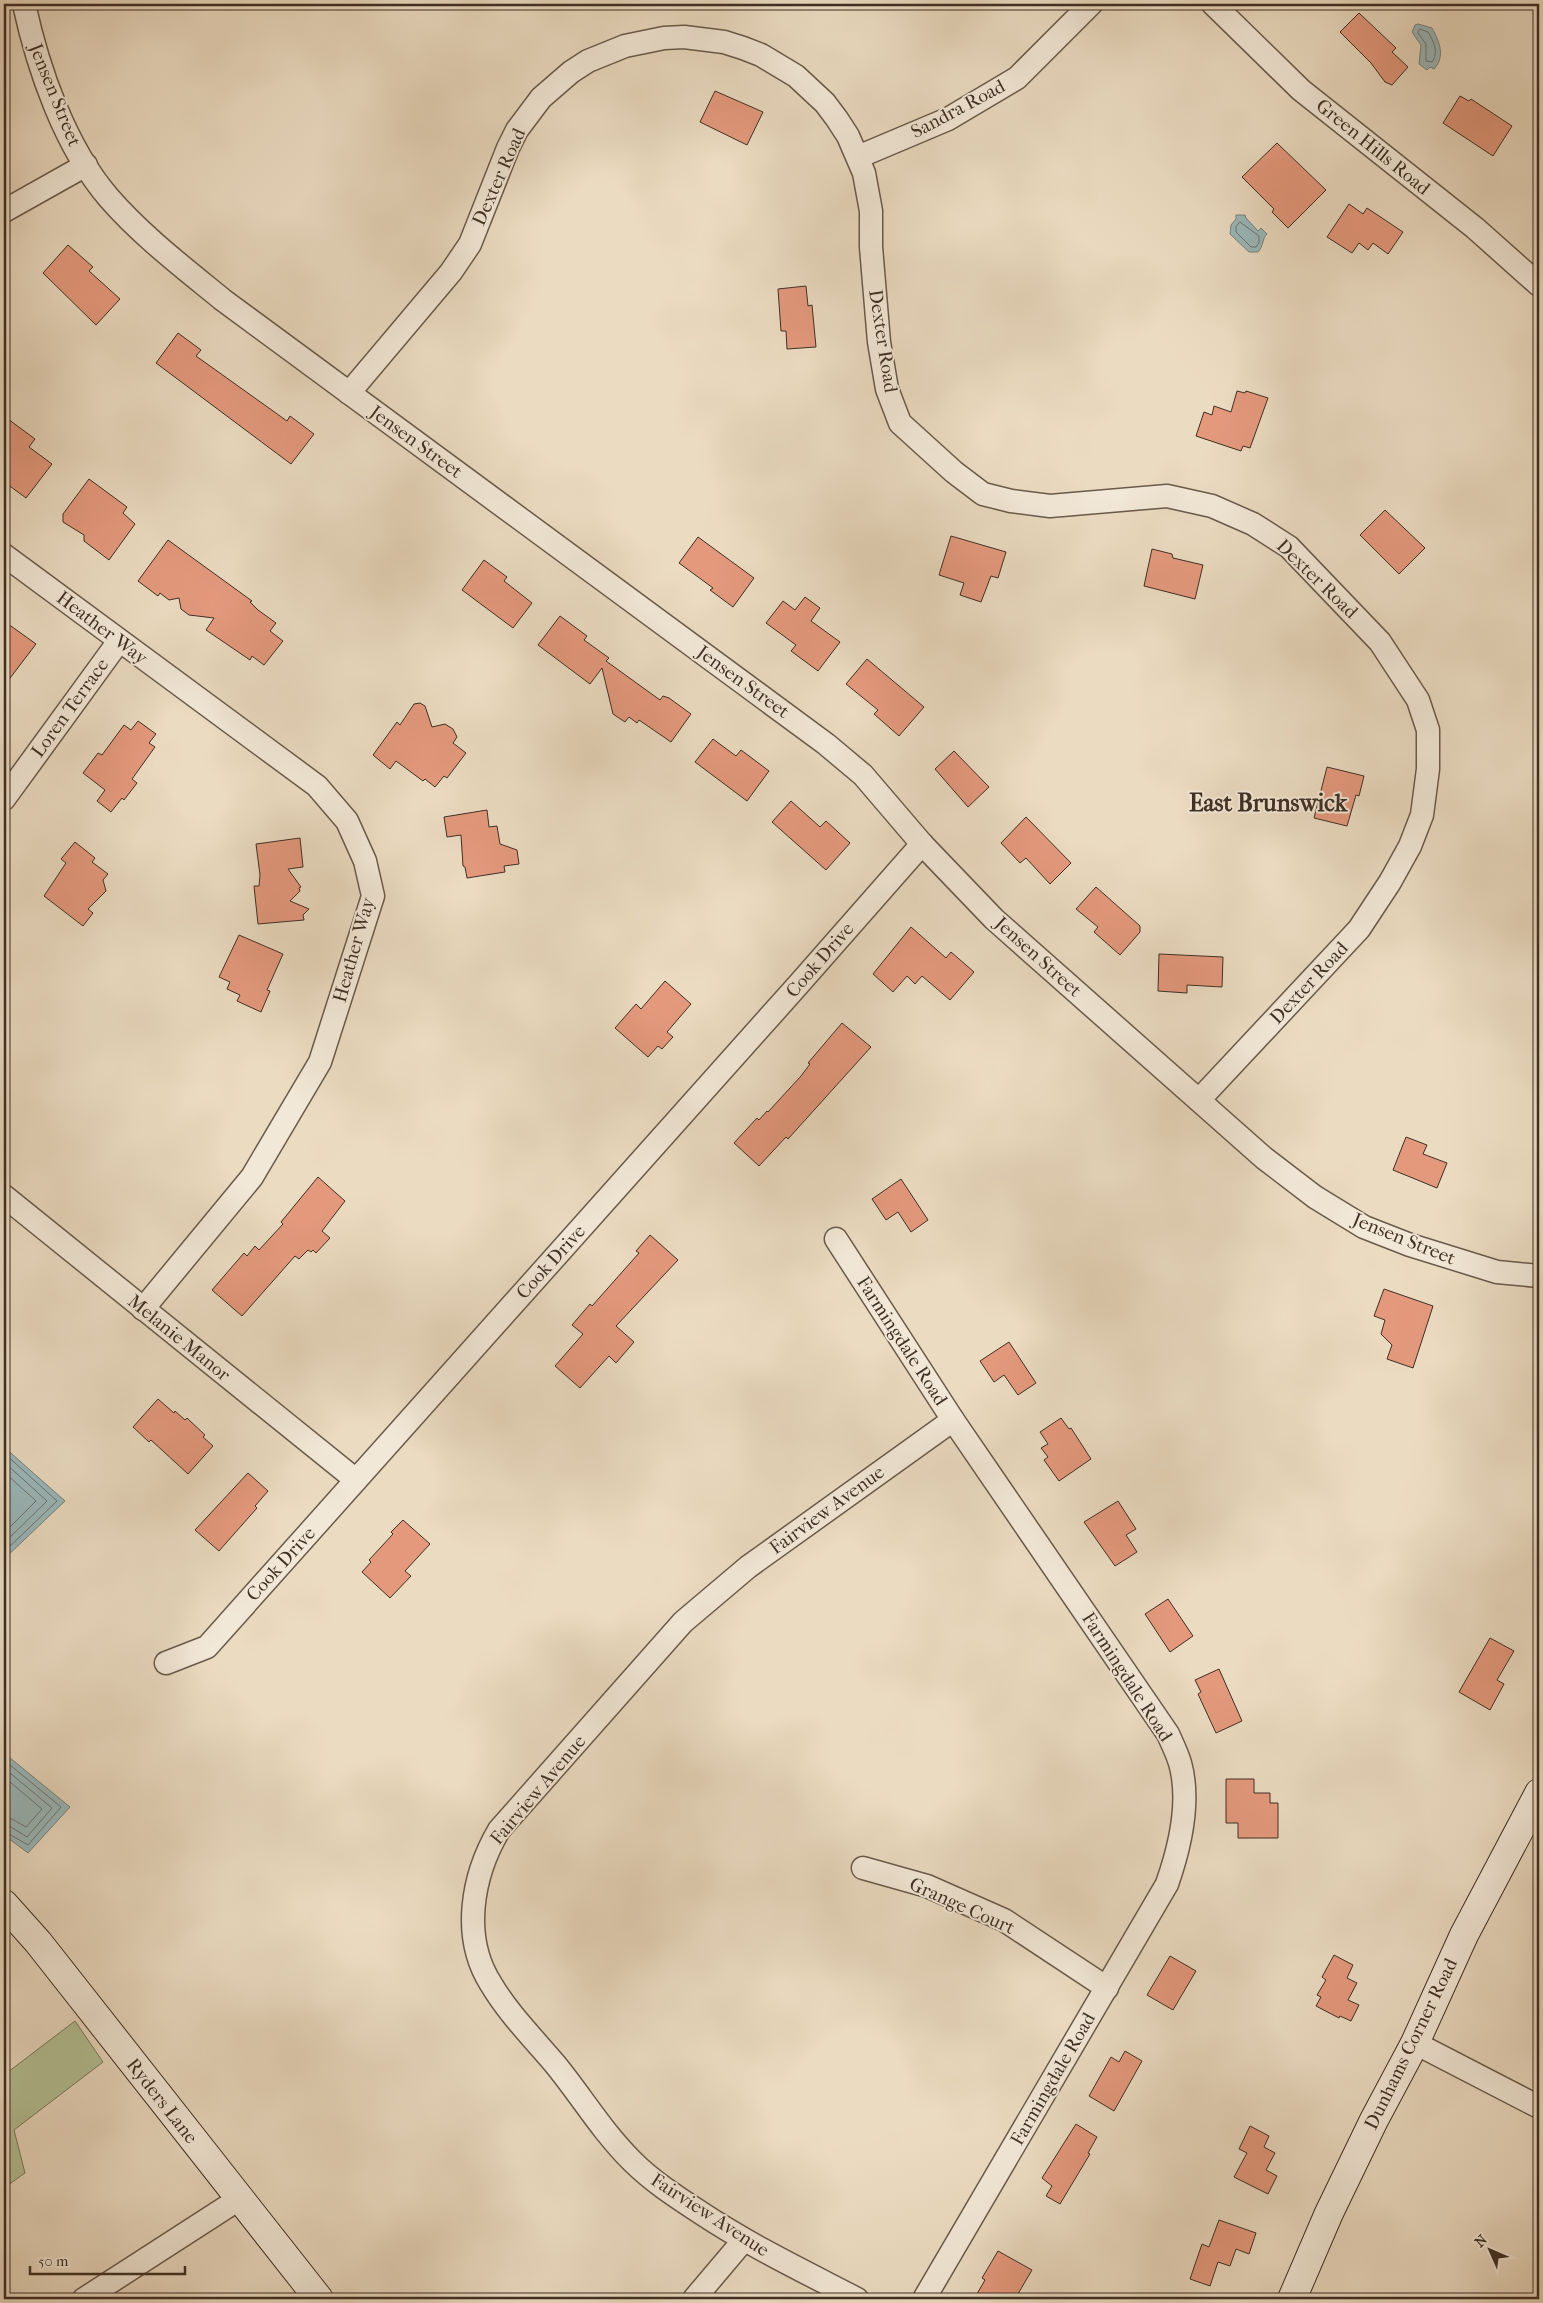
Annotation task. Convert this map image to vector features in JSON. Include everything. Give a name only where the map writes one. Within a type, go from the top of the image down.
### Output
[{"type":"street","name":"Jensen Street","points":[[24,4],[34,48],[67,132],[108,198],[177,263],[223,300],[826,744],[862,775],[922,844],[994,919],[1264,1158],[1308,1192],[1364,1227],[1410,1245],[1497,1272],[1539,1276]]},
{"type":"street","name":"Sandra Road","points":[[858,157],[948,119],[1017,78],[1091,4]]},
{"type":"street","name":"Green Hills Road","points":[[1213,4],[1301,90],[1474,228],[1539,285]]},
{"type":"street","name":"Dexter Road","points":[[349,393],[451,272],[470,244],[508,148],[529,113],[556,84],[571,72],[606,53],[644,41],[684,38],[724,42],[761,55],[796,76],[825,103],[848,136],[858,157],[868,192],[871,211],[871,247],[878,332],[886,389],[900,422],[924,446],[983,494],[1011,501],[1050,506],[1167,496],[1212,506],[1253,524],[1289,547],[1380,642],[1418,700],[1428,730],[1428,769],[1422,815],[1410,846],[1390,882],[1359,929],[1199,1100]]},
{"type":"street","points":[[4,211],[86,164]]},
{"type":"street","name":"Heather Way","points":[[4,555],[317,786],[347,821],[365,861],[373,896],[320,1062],[252,1177],[143,1309]]},
{"type":"street","name":"Loren Terrace","points":[[4,799],[119,641]]},
{"type":"street","name":"Cook Drive","points":[[166,1663],[207,1646],[922,844]]},
{"type":"street","name":"Melanie Manor","points":[[4,1196],[356,1480]]},
{"type":"street","name":"Farmingdale Road","points":[[836,1239],[953,1420],[1168,1734],[1180,1763],[1183,1790],[1183,1817],[1178,1852],[1167,1884],[924,2299]]},
{"type":"street","name":"Fairview Avenue","points":[[857,2299],[743,2241],[669,2192],[634,2163],[603,2130],[556,2065],[502,2001],[490,1983],[479,1960],[474,1932],[474,1898],[479,1872],[488,1849],[499,1830],[683,1622],[748,1567],[953,1420]]},
{"type":"street","name":"Dunhams Corner Road","points":[[1292,2299],[1329,2213],[1374,2120],[1415,2043],[1464,1934],[1539,1793]]},
{"type":"street","name":"Grange Court","points":[[863,1868],[927,1886],[1004,1920],[1107,1988]]},
{"type":"street","name":"Ryders Lane","points":[[4,1904],[38,1942],[238,2199],[319,2299]]},
{"type":"street","points":[[1415,2043],[1539,2107]]},
{"type":"street","points":[[84,2299],[238,2199]]},
{"type":"street","points":[[694,2299],[743,2241]]},
{"type":"green space","points":[[75,2021],[103,2062],[14,2130],[25,2173],[4,2188],[4,2075]]},
{"type":"water","points":[[1418,24],[1432,28],[1439,43],[1440,59],[1434,69],[1430,67],[1427,70],[1419,64],[1421,45],[1412,32],[1415,25]]},
{"type":"water","points":[[1236,215],[1245,215],[1258,231],[1261,228],[1267,234],[1258,252],[1249,252],[1230,234],[1231,225],[1236,219]]},
{"type":"water","points":[[4,1447],[65,1501],[4,1559]]},
{"type":"water","points":[[4,1753],[70,1807],[28,1853],[4,1835]]},
{"type":"building","points":[[1359,13],[1396,48],[1392,52],[1408,67],[1392,85],[1385,82],[1371,63],[1340,32]]},
{"type":"building","points":[[715,91],[763,112],[747,145],[700,122]]},
{"type":"building","points":[[1460,96],[1469,101],[1471,99],[1512,126],[1493,156],[1443,123]]},
{"type":"building","points":[[1277,143],[1326,190],[1288,228],[1272,212],[1274,209],[1242,177]]},
{"type":"building","points":[[1349,204],[1363,214],[1367,208],[1403,232],[1388,254],[1373,243],[1368,250],[1359,243],[1352,253],[1327,237]]},
{"type":"building","points":[[68,245],[93,267],[89,271],[120,299],[96,325],[43,273]]},
{"type":"building","points":[[806,286],[808,306],[812,305],[816,347],[787,349],[786,331],[781,331],[778,289]]},
{"type":"building","points":[[178,333],[201,350],[196,356],[287,421],[290,416],[314,434],[291,464],[156,363]]},
{"type":"building","points":[[1237,391],[1245,393],[1246,391],[1268,398],[1250,448],[1243,446],[1241,451],[1196,436],[1204,412],[1212,415],[1214,406],[1231,412]]},
{"type":"building","points":[[4,416],[35,439],[29,447],[52,464],[26,498],[7,484],[10,479],[4,475]]},
{"type":"building","points":[[89,479],[127,507],[123,513],[135,524],[109,560],[84,541],[84,535],[63,522],[63,514]]},
{"type":"building","points":[[1385,510],[1425,548],[1399,574],[1360,535]]},
{"type":"building","points":[[951,536],[1006,552],[998,578],[991,576],[981,602],[960,595],[964,583],[939,575]]},
{"type":"building","points":[[698,537],[754,578],[733,607],[710,590],[713,588],[679,563]]},
{"type":"building","points":[[168,540],[252,601],[250,602],[258,610],[276,623],[270,631],[283,641],[264,665],[252,656],[250,660],[206,630],[214,618],[189,615],[181,609],[179,598],[169,600],[160,593],[158,596],[138,581]]},
{"type":"building","points":[[1152,549],[1172,554],[1173,558],[1203,565],[1195,599],[1144,586]]},
{"type":"building","points":[[484,560],[507,577],[504,581],[532,603],[513,628],[462,590]]},
{"type":"building","points":[[805,597],[820,608],[811,621],[840,642],[818,671],[791,651],[796,645],[766,623],[783,601],[795,610]]},
{"type":"building","points":[[560,616],[587,636],[584,640],[609,658],[606,661],[660,700],[663,696],[669,698],[691,714],[671,742],[639,720],[637,723],[629,717],[625,722],[613,714],[602,668],[590,684],[538,645]]},
{"type":"building","points":[[4,621],[36,644],[4,686]]},
{"type":"building","points":[[867,659],[924,707],[899,736],[874,714],[878,710],[846,684]]},
{"type":"building","points":[[420,703],[425,706],[432,727],[445,724],[453,729],[457,737],[453,743],[466,753],[447,778],[444,776],[435,787],[425,779],[423,781],[396,761],[390,769],[373,755],[397,722],[400,725],[414,704]]},
{"type":"building","points":[[138,721],[156,734],[149,743],[155,747],[132,779],[137,783],[124,800],[122,798],[111,812],[97,801],[105,790],[83,773],[98,753],[102,755],[124,725],[131,730]]},
{"type":"building","points":[[713,739],[736,756],[741,750],[769,771],[747,801],[695,762]]},
{"type":"building","points":[[954,751],[989,787],[968,807],[935,769]]},
{"type":"building","points":[[1327,767],[1364,776],[1359,796],[1356,795],[1347,826],[1314,818]]},
{"type":"building","points":[[791,801],[820,827],[826,821],[850,843],[826,870],[772,822]]},
{"type":"building","points":[[487,810],[489,827],[497,826],[500,844],[517,850],[519,864],[504,866],[505,872],[467,878],[465,867],[463,866],[461,835],[447,837],[444,817]]},
{"type":"building","points":[[1026,817],[1071,863],[1050,884],[1026,858],[1020,863],[1001,843]]},
{"type":"building","points":[[300,838],[303,867],[288,869],[301,887],[299,888],[300,891],[290,901],[309,909],[303,915],[304,920],[258,924],[254,886],[259,886],[260,875],[256,844]]},
{"type":"building","points":[[75,842],[95,858],[92,862],[108,874],[103,880],[106,891],[88,909],[93,913],[83,926],[44,896],[66,863],[61,859]]},
{"type":"building","points":[[1096,887],[1140,926],[1140,932],[1120,955],[1094,932],[1098,927],[1076,909]]},
{"type":"building","points":[[911,927],[946,958],[951,952],[974,972],[950,1000],[922,976],[915,984],[907,976],[893,992],[873,974]]},
{"type":"building","points":[[239,935],[283,954],[267,990],[270,991],[261,1012],[237,1001],[240,995],[227,989],[230,982],[219,977]]},
{"type":"building","points":[[1159,954],[1223,957],[1222,987],[1187,985],[1187,993],[1158,991]]},
{"type":"building","points":[[665,981],[691,1004],[667,1032],[673,1037],[662,1049],[658,1046],[648,1057],[615,1028],[636,1004],[641,1009]]},
{"type":"building","points":[[842,1023],[871,1047],[788,1139],[786,1137],[759,1166],[734,1143],[757,1118],[759,1120],[768,1112],[801,1076],[810,1064],[808,1063]]},
{"type":"building","points":[[1406,1137],[1427,1145],[1423,1154],[1447,1163],[1437,1188],[1393,1170]]},
{"type":"building","points":[[318,1177],[345,1201],[322,1231],[330,1238],[316,1253],[313,1250],[311,1252],[308,1250],[299,1259],[295,1256],[242,1316],[212,1290],[244,1253],[247,1256],[255,1246],[259,1250],[283,1224],[281,1222]]},
{"type":"building","points":[[901,1179],[928,1220],[911,1232],[898,1212],[886,1220],[872,1199]]},
{"type":"building","points":[[650,1235],[678,1260],[616,1326],[634,1342],[616,1363],[609,1356],[580,1388],[555,1366],[583,1334],[572,1325],[590,1304],[592,1306],[639,1253],[636,1251]]},
{"type":"building","points":[[1384,1289],[1433,1306],[1413,1368],[1387,1359],[1392,1345],[1381,1334],[1385,1320],[1374,1316]]},
{"type":"building","points":[[1009,1342],[1036,1383],[1018,1395],[1004,1375],[994,1382],[980,1361]]},
{"type":"building","points":[[158,1399],[174,1413],[175,1411],[185,1420],[187,1418],[205,1435],[203,1437],[213,1446],[188,1474],[151,1440],[149,1442],[133,1427]]},
{"type":"building","points":[[1061,1418],[1069,1429],[1071,1428],[1091,1459],[1059,1481],[1044,1460],[1048,1457],[1041,1448],[1048,1444],[1040,1432]]},
{"type":"building","points":[[248,1473],[268,1491],[255,1506],[257,1508],[219,1551],[195,1530]]},
{"type":"building","points":[[1118,1501],[1136,1529],[1126,1535],[1137,1552],[1115,1566],[1084,1522]]},
{"type":"building","points":[[403,1520],[430,1544],[405,1571],[411,1576],[390,1598],[362,1572],[371,1562],[369,1560],[393,1534],[391,1532]]},
{"type":"building","points":[[1168,1599],[1193,1636],[1170,1652],[1145,1614]]},
{"type":"building","points":[[1490,1638],[1514,1651],[1497,1680],[1504,1684],[1490,1710],[1459,1692]]},
{"type":"building","points":[[1219,1669],[1242,1721],[1216,1733],[1198,1694],[1201,1692],[1195,1680]]},
{"type":"building","points":[[1226,1779],[1254,1779],[1254,1793],[1270,1793],[1270,1803],[1278,1803],[1278,1838],[1238,1838],[1238,1823],[1226,1823]]},
{"type":"building","points":[[1334,1955],[1353,1965],[1347,1978],[1357,1983],[1348,2000],[1359,2005],[1351,2021],[1340,2016],[1339,2018],[1316,2006],[1321,1997],[1317,1995],[1326,1980],[1322,1977]]},
{"type":"building","points":[[1170,1956],[1196,1971],[1173,2010],[1147,1995]]},
{"type":"building","points":[[1125,2051],[1142,2061],[1114,2111],[1089,2096],[1111,2057],[1119,2062]]},
{"type":"building","points":[[1076,2124],[1097,2137],[1088,2153],[1090,2154],[1060,2204],[1046,2196],[1052,2186],[1042,2178]]},
{"type":"building","points":[[1250,2126],[1269,2136],[1264,2147],[1275,2153],[1266,2170],[1277,2176],[1268,2194],[1234,2177],[1247,2153],[1239,2149]]},
{"type":"building","points":[[1219,2220],[1256,2233],[1249,2254],[1236,2249],[1230,2266],[1218,2262],[1210,2286],[1190,2279],[1202,2244],[1209,2247]]},
{"type":"building","points":[[998,2251],[1032,2270],[1015,2299],[974,2299],[985,2280],[982,2278]]},
{"type":"district","name":"East Brunswick","points":[[1268,803]]}]
